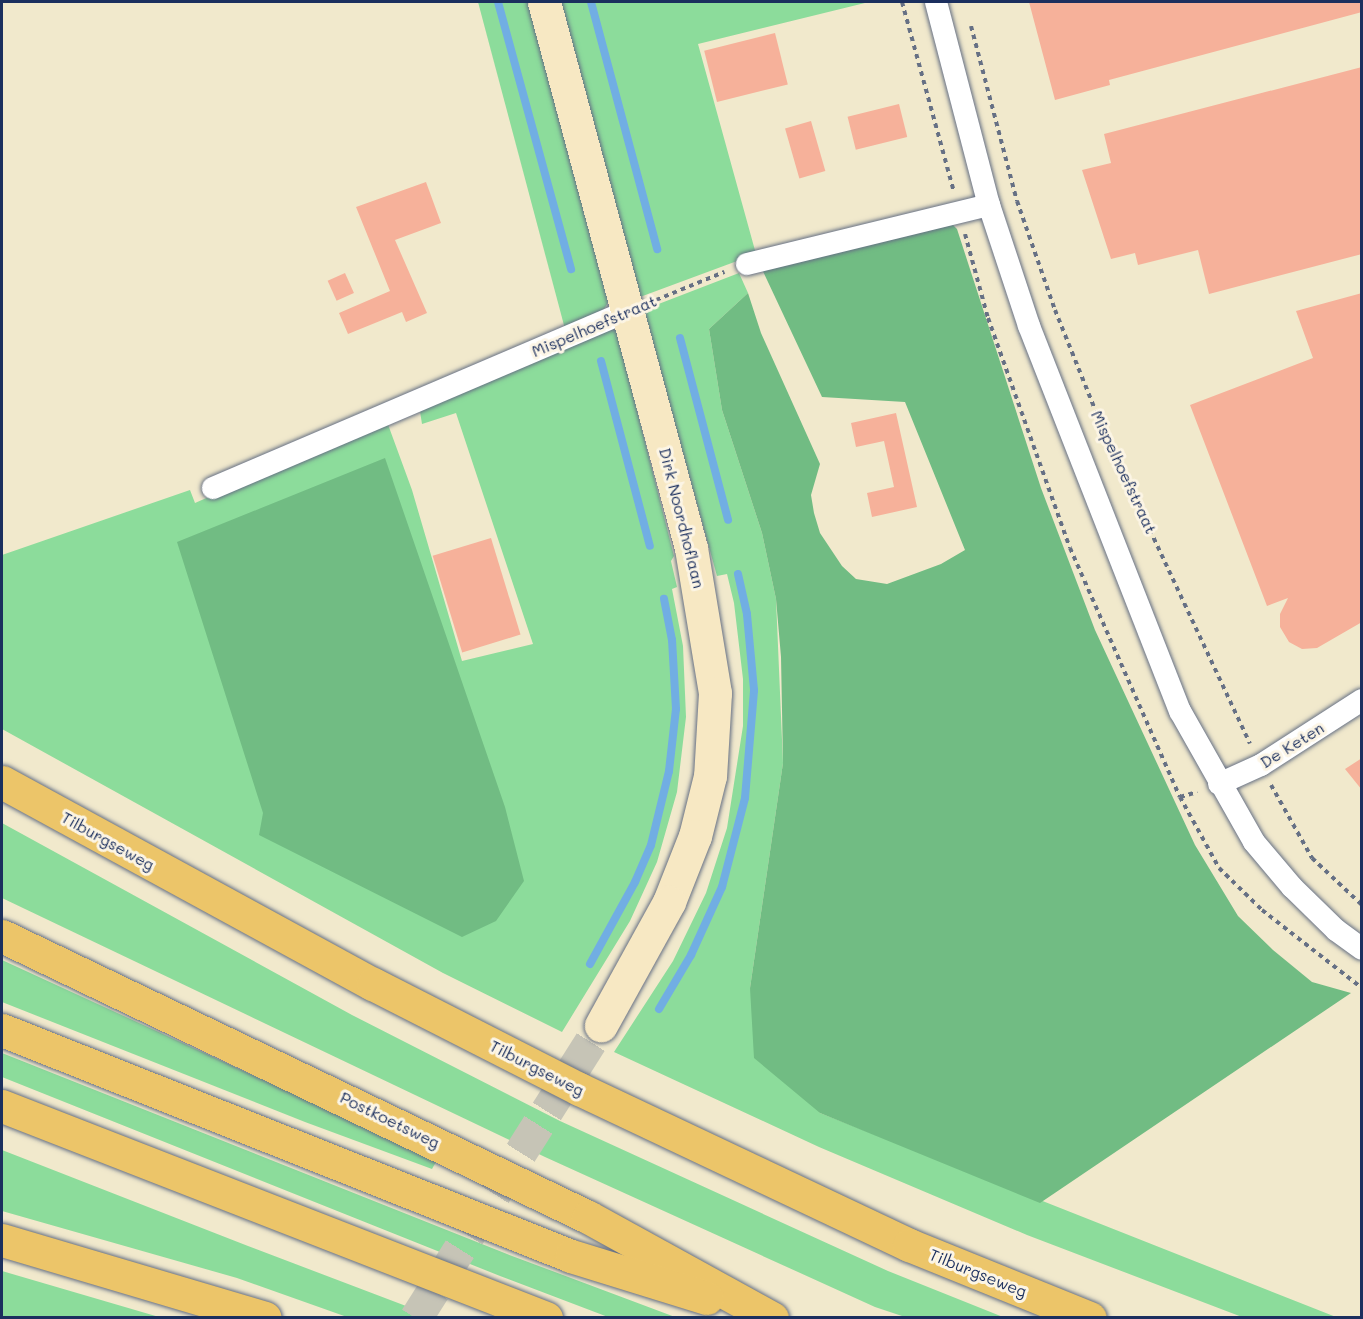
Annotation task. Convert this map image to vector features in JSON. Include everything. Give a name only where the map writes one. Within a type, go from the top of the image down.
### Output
[{"type":"highway","name":"Tilburgseweg","points":[[2,782],[373,984],[579,1089],[909,1245],[1090,1317]]},
{"type":"highway","name":"Postkoetsweg","points":[[2,936],[588,1216],[770,1317]]},
{"type":"highway","points":[[2,1030],[571,1256],[770,1317]]},
{"type":"highway","points":[[2,1106],[546,1317]]},
{"type":"highway","points":[[2,1240],[265,1317]]},
{"type":"street","name":"Dirk Noordhoflaan","points":[[544,2],[691,548],[715,693],[710,776],[695,836],[669,902],[601,1025]]},
{"type":"street","name":"Mispelhoefstraat","points":[[936,2],[989,205],[1029,326],[1180,711],[1219,784],[1254,842],[1292,887],[1336,930],[1362,949]]},
{"type":"street","points":[[747,264],[989,205]]},
{"type":"street","name":"Mispelhoefstraat","points":[[213,488],[628,311]]},
{"type":"street","name":"De Keten","points":[[1219,784],[1261,765],[1362,700]]},
{"type":"path","name":"Mispelhoefstraat","points":[[970,24],[1017,201],[1054,310],[1104,432],[1261,765],[1312,858],[1362,905]]},
{"type":"path","name":"Mispelhoefstraat","points":[[628,311],[747,264]]},
{"type":"green space","points":[[478,2],[530,2],[609,301],[601,314],[565,329]]},
{"type":"green space","points":[[561,2],[869,2],[698,44],[756,254],[640,297]]},
{"type":"green space","points":[[951,223],[957,229],[1041,488],[1095,630],[1195,845],[1238,916],[1273,950],[1312,982],[1351,993],[1040,1203],[820,1113],[754,1058],[750,988],[783,763],[781,657],[776,599],[762,533],[722,410],[709,329],[748,293],[761,333],[820,464],[811,495],[814,513],[820,533],[842,566],[856,579],[887,584],[941,564],[965,550],[905,402],[822,397],[761,267]]},
{"type":"green space","points":[[739,273],[748,293],[709,329],[722,410],[762,533],[776,599],[783,763],[750,988],[820,1113],[1336,1317],[1242,1317],[1027,1235],[819,1147],[614,1052],[673,961],[706,893],[727,828],[743,726],[743,679],[734,603],[727,574],[717,576],[643,310]]},
{"type":"green space","points":[[606,326],[617,331],[674,556],[671,561],[677,587],[672,589],[683,646],[686,717],[677,792],[657,862],[630,921],[562,1032],[443,973],[2,729],[2,555],[190,490],[195,503],[386,419],[412,490],[462,661],[533,644],[456,413],[422,424],[419,405]]},
{"type":"green space","points":[[385,458],[505,807],[524,881],[496,921],[462,937],[259,835],[263,813],[177,542]]},
{"type":"green space","points":[[2,823],[352,1015],[560,1121],[888,1271],[1003,1317],[905,1317],[875,1307],[545,1157],[2,898]]},
{"type":"green space","points":[[2,960],[436,1162],[432,1169],[305,1122],[2,1002]]},
{"type":"green space","points":[[2,1053],[507,1254],[675,1317],[608,1317],[500,1276],[2,1077]]},
{"type":"green space","points":[[2,1150],[435,1317],[347,1317],[237,1278],[2,1211]]},
{"type":"green space","points":[[2,1271],[159,1317],[2,1317]]},
{"type":"building","points":[[1029,2],[1362,2],[1362,12],[1109,80],[1110,85],[1055,100]]},
{"type":"building","points":[[775,33],[788,84],[717,102],[704,51]]},
{"type":"building","points":[[1362,67],[1362,254],[1209,294],[1198,250],[1138,265],[1135,253],[1111,259],[1082,170],[1111,163],[1104,134]]},
{"type":"building","points":[[899,104],[907,137],[856,150],[848,117]]},
{"type":"building","points":[[811,121],[825,171],[799,178],[785,128]]},
{"type":"building","points":[[426,182],[441,223],[395,240],[427,313],[406,322],[402,312],[348,334],[339,313],[390,291],[356,207]]},
{"type":"building","points":[[345,273],[354,293],[337,301],[328,281]]},
{"type":"building","points":[[1362,293],[1362,622],[1317,648],[1302,649],[1289,642],[1280,627],[1280,614],[1288,598],[1267,606],[1190,405],[1313,358],[1296,311]]},
{"type":"building","points":[[896,413],[917,507],[872,517],[867,493],[894,487],[884,441],[856,447],[851,423]]},
{"type":"building","points":[[491,538],[521,635],[462,652],[433,556]]},
{"type":"building","points":[[1362,758],[1362,790],[1345,769]]},
{"type":"waterway","points":[[498,2],[571,269]]},
{"type":"waterway","points":[[591,2],[657,249]]},
{"type":"waterway","points":[[680,338],[728,520]]},
{"type":"waterway","points":[[601,361],[650,546]]},
{"type":"waterway","points":[[659,1009],[691,955],[722,887],[745,798],[754,690],[747,614],[738,574]]},
{"type":"waterway","points":[[590,964],[635,882],[651,845],[669,771],[676,709],[672,640],[664,599]]},
{"type":"tunnel","points":[[416,1318],[601,1025]]}]
